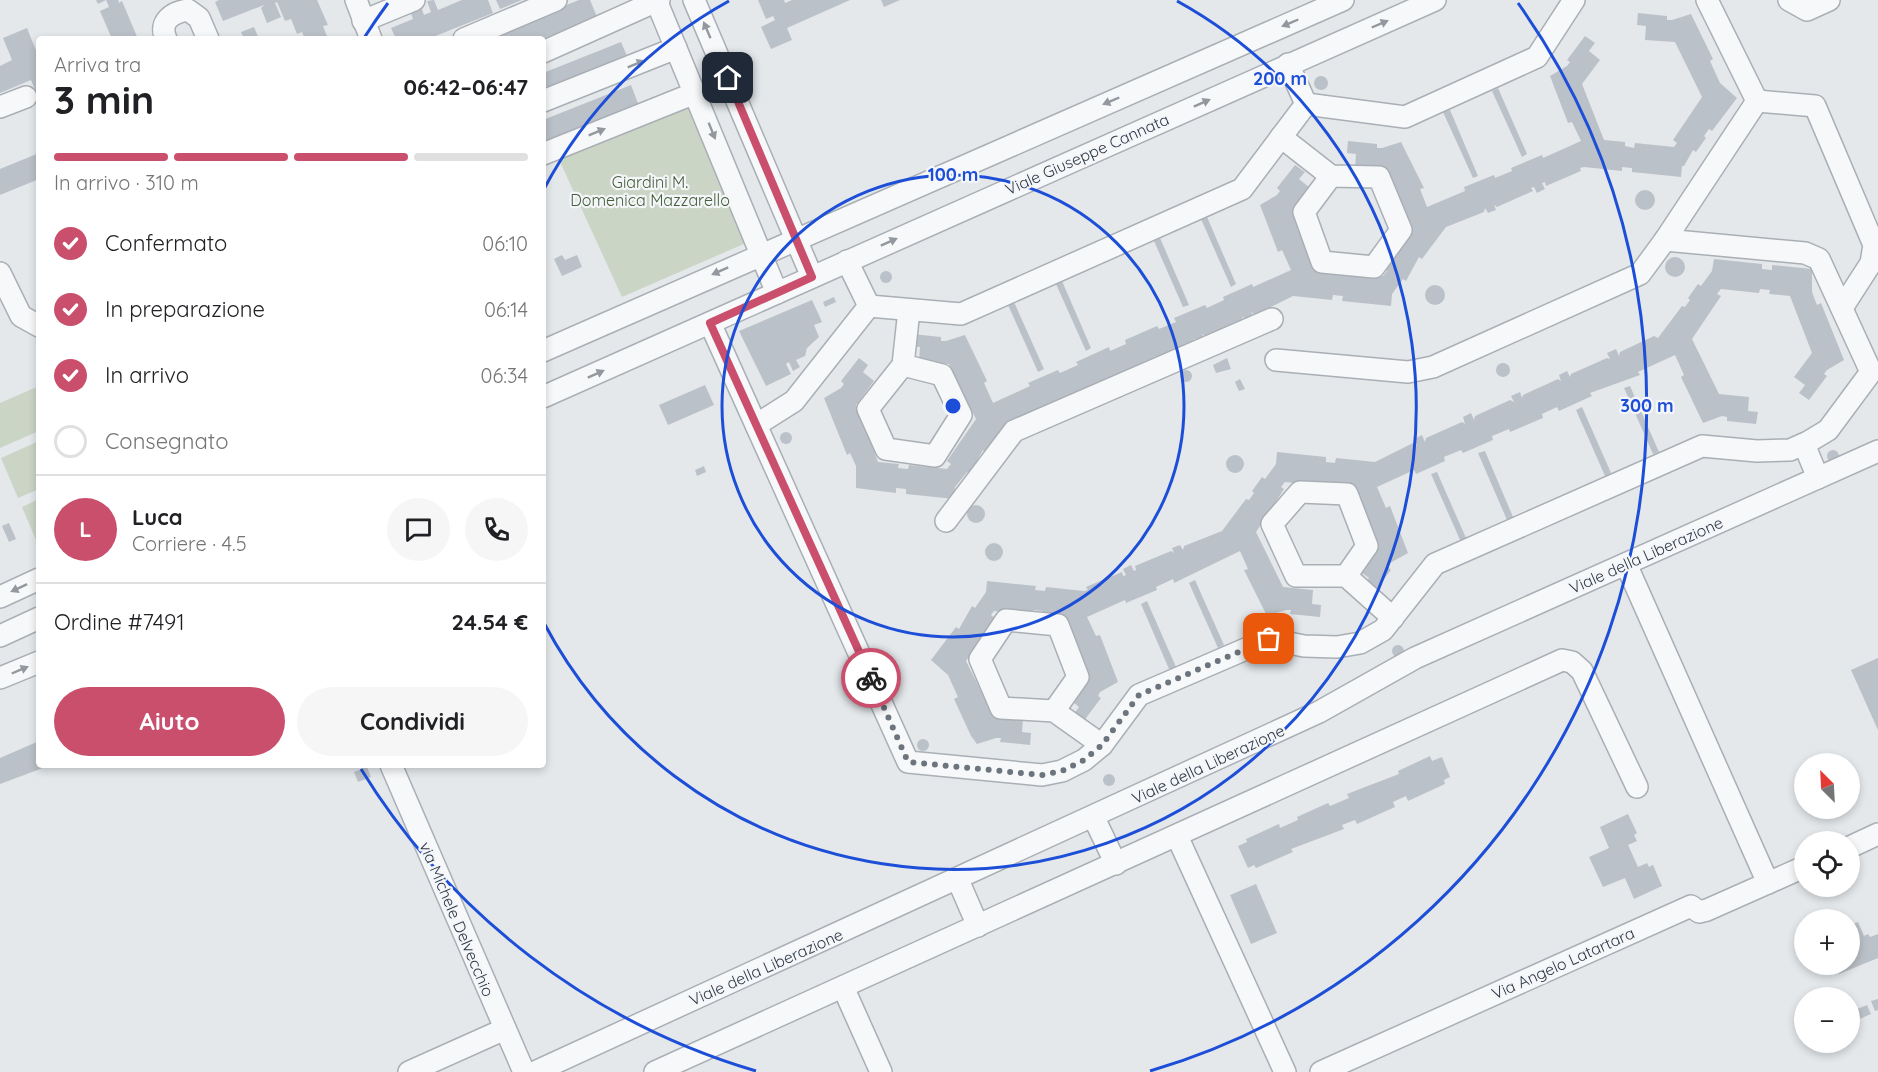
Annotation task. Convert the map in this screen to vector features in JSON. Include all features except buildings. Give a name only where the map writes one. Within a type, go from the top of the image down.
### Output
[{"type":"street","points":[[356,0],[367,30],[414,0]]},
{"type":"street","points":[[471,36],[556,0]]},
{"type":"street","points":[[546,51],[657,0],[777,293]]},
{"type":"street","points":[[694,0],[812,277]]},
{"type":"street","points":[[546,350],[795,238],[1343,0]]},
{"type":"street","name":"Viale Giuseppe Cannata","points":[[546,397],[1435,0]]},
{"type":"street","points":[[1306,104],[1405,117],[1537,57],[1574,0]]},
{"type":"street","points":[[1707,0],[1757,101]]},
{"type":"street","points":[[1789,0],[1807,10],[1829,0]]},
{"type":"street","points":[[165,36],[166,20],[175,12],[188,10],[199,18],[207,36]]},
{"type":"street","points":[[546,100],[676,48]]},
{"type":"street","points":[[1288,64],[1306,104]]},
{"type":"street","points":[[546,153],[695,93]]},
{"type":"street","points":[[0,107],[26,97]]},
{"type":"street","points":[[1276,360],[1408,372],[1432,367],[1640,273],[1665,240],[1757,101]]},
{"type":"street","points":[[1757,101],[1815,106],[1874,245],[1871,263],[1842,308]]},
{"type":"street","points":[[869,306],[961,314],[1242,189],[1306,104]]},
{"type":"street","points":[[1281,137],[1331,176],[1379,177],[1401,230],[1374,267],[1322,262],[1304,212],[1331,176]]},
{"type":"street","points":[[710,323],[908,762],[1042,775],[1062,771],[1084,760],[1102,745],[1139,695],[1269,639],[1305,646],[1337,647],[1360,643],[1383,630],[1435,564],[1702,446],[1768,451],[1790,450],[1827,430],[1870,372],[1820,259],[1805,253],[1665,240]]},
{"type":"street","points":[[847,261],[869,306]]},
{"type":"street","points":[[0,273],[21,316],[36,324]]},
{"type":"street","points":[[756,425],[794,401],[869,306]]},
{"type":"street","points":[[903,365],[942,375],[961,415],[935,456],[886,449],[868,409],[903,365],[909,310]]},
{"type":"street","points":[[946,521],[1014,431],[1272,319]]},
{"type":"street","points":[[1804,444],[1818,478]]},
{"type":"street","name":"Viale della Liberazione","points":[[536,1072],[1094,818],[1319,712],[1415,658],[1878,452]]},
{"type":"street","points":[[1346,576],[1367,546],[1347,494],[1300,492],[1272,524],[1296,576],[1346,576],[1393,618]]},
{"type":"street","points":[[1626,564],[1768,883]]},
{"type":"street","points":[[0,597],[36,580]]},
{"type":"street","points":[[0,636],[36,619]]},
{"type":"street","points":[[1054,711],[1078,677],[1058,625],[1006,620],[980,659],[1001,708],[1054,711],[1102,745]]},
{"type":"street","points":[[655,1072],[1562,660],[1572,662],[1582,671],[1637,787]]},
{"type":"street","points":[[0,678],[36,663]]},
{"type":"street","name":"via Michele Delvecchio","points":[[392,768],[524,1072]]},
{"type":"street","points":[[1094,818],[1116,864]]},
{"type":"street","points":[[1860,842],[1878,834]]},
{"type":"street","points":[[1177,836],[1285,1072]]},
{"type":"street","name":"Via Angelo Latartara","points":[[1321,1072],[1691,906],[1699,912],[1794,871]]},
{"type":"street","points":[[958,880],[978,926]]},
{"type":"street","points":[[843,987],[881,1072]]},
{"type":"street","points":[[409,1072],[505,1029]]},
{"type":"green space","name":"Giardini M. Domenica Mazzarello","points":[[688,100],[746,243],[622,297],[556,153]]},
{"type":"green space","points":[[36,387],[36,432],[0,448],[0,403]]},
{"type":"green space","points":[[36,442],[36,490],[18,498],[1,458]]},
{"type":"green space","points":[[36,500],[36,540],[22,507]]},
{"type":"way so far","points":[[871,678],[908,762],[1042,775],[1062,771],[1084,760],[1102,745],[1139,695],[1269,639]]},
{"type":"route","points":[[728,78],[812,277],[710,323],[871,678]]}]
